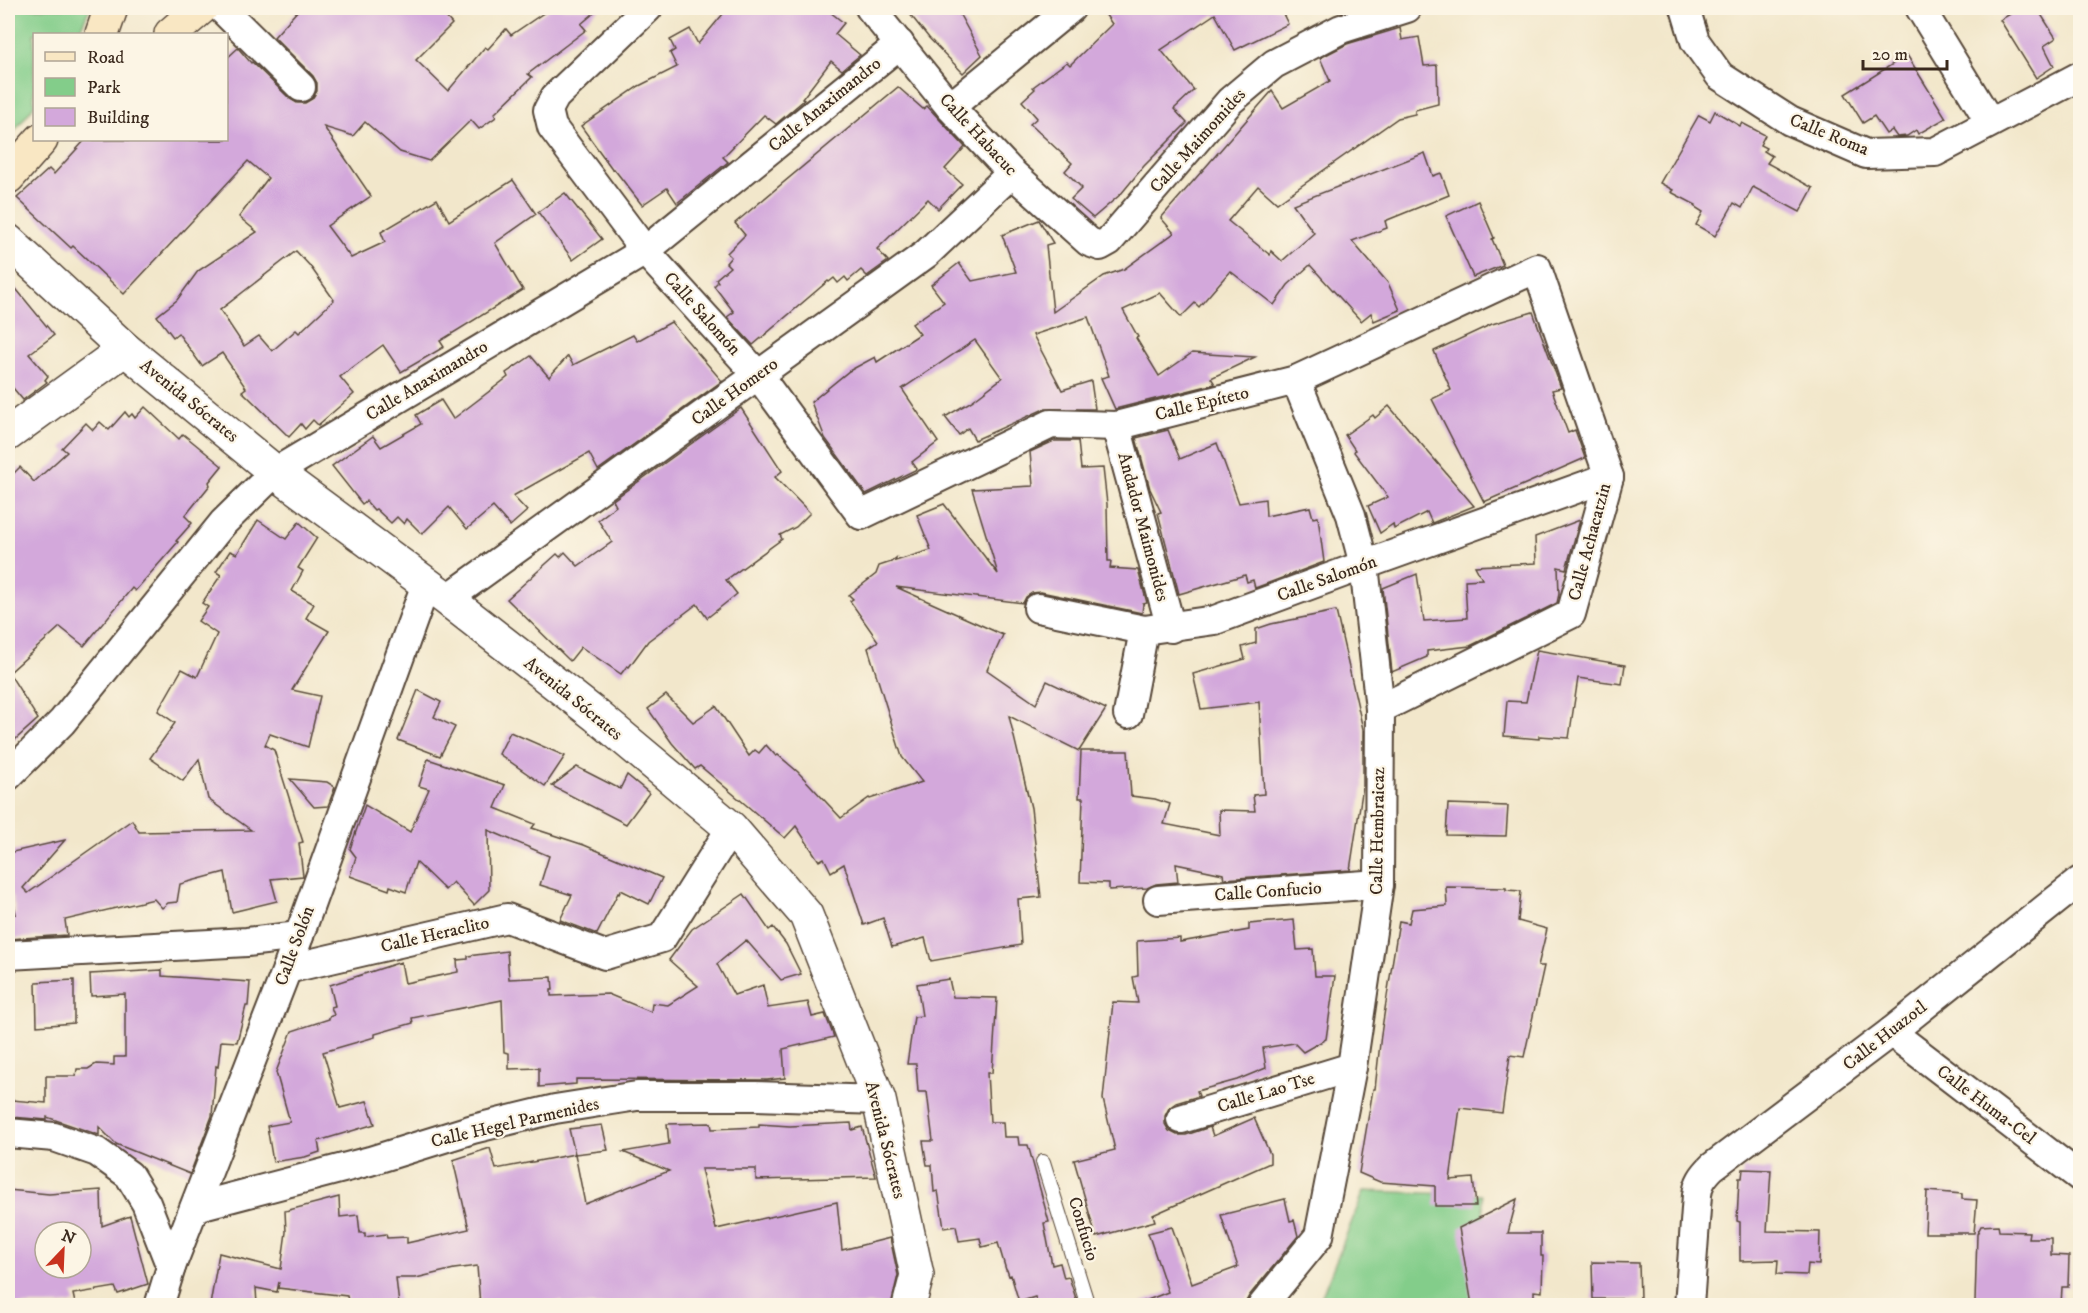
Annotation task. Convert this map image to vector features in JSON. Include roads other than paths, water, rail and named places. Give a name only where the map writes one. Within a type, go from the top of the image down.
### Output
[{"type":"main road","points":[[102,33],[111,8]]},
{"type":"main road","points":[[172,33],[201,8]]},
{"type":"main road","points":[[8,177],[40,141]]},
{"type":"street","points":[[221,8],[301,87]]},
{"type":"street","name":"Calle Salomón","points":[[648,8],[555,96],[548,110],[552,127],[645,251],[758,375],[861,514]]},
{"type":"street","name":"Calle Habacuc","points":[[870,8],[950,107],[1012,172],[1089,242],[1100,246]]},
{"type":"street","points":[[950,107],[1071,8]]},
{"type":"street","name":"Calle Maimomides","points":[[1100,246],[1109,241],[1230,101],[1274,64],[1341,29],[1407,8]]},
{"type":"street","name":"Calle Roma","points":[[1685,8],[1695,41],[1720,76],[1790,121],[1866,154],[1935,152],[2080,76]]},
{"type":"street","points":[[1920,8],[1990,122]]},
{"type":"street","name":"Calle Anaximandro","points":[[8,776],[62,722],[223,523],[275,472],[645,251],[900,44]]},
{"type":"street","name":"Calle Homero","points":[[436,592],[758,375],[926,254],[1012,172]]},
{"type":"street","name":"Avenida Sócrates","points":[[8,240],[125,349],[275,472],[597,716],[731,828],[806,915],[879,1100],[917,1275],[909,1305]]},
{"type":"street","name":"Calle Epíteto","points":[[861,514],[1051,424],[1116,426],[1296,380],[1537,268]]},
{"type":"street","name":"Calle Achacatzin","points":[[1380,709],[1571,614],[1609,477],[1537,268]]},
{"type":"street","points":[[8,434],[125,349]]},
{"type":"street","name":"Calle Hembraicaz","points":[[1262,1305],[1319,1236],[1352,1067],[1379,884],[1380,709],[1364,565],[1351,515],[1296,380]]},
{"type":"street","name":"Andador Maimonides","points":[[1116,426],[1157,629]]},
{"type":"street","name":"Calle Salomón","points":[[1038,608],[1157,629],[1215,620],[1609,477]]},
{"type":"street","name":"Calle Solón","points":[[159,1305],[171,1267],[299,936],[436,592]]},
{"type":"street","points":[[1128,714],[1157,629]]},
{"type":"street","name":"Calle Heraclito","points":[[287,969],[507,918],[605,955],[662,938],[731,828]]},
{"type":"street","name":"Calle Huazotl","points":[[1689,1305],[1698,1185],[1712,1167],[1891,1032],[2080,881]]},
{"type":"street","name":"Calle Confucio","points":[[1158,900],[1379,884]]},
{"type":"street","points":[[8,955],[247,942],[299,936]]},
{"type":"street","name":"Calle Huma-Cel","points":[[1891,1032],[2080,1177]]},
{"type":"street","name":"Calle Lao Tse","points":[[1181,1119],[1352,1067]]},
{"type":"street","name":"Calle Hegel Parmenides","points":[[195,1207],[370,1161],[473,1129],[555,1109],[637,1096],[756,1096],[879,1100]]},
{"type":"street","points":[[8,1133],[54,1137],[98,1152],[129,1175],[146,1203],[171,1267]]},
{"type":"lane","name":"Confucio","points":[[1044,1162],[1088,1305]]}]
